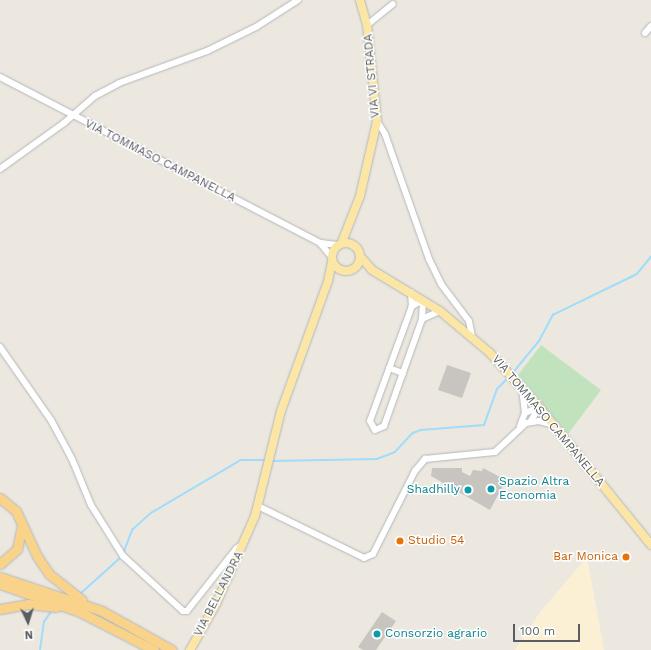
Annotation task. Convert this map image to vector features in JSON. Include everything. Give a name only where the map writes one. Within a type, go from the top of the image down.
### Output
[{"type":"highway","points":[[0,498],[16,511],[41,562],[52,577],[96,609],[172,650]]},
{"type":"highway","points":[[0,564],[18,549],[22,525]]},
{"type":"highway","points":[[0,577],[96,609]]},
{"type":"highway","points":[[0,584],[80,612],[154,650]]},
{"type":"highway","points":[[0,608],[32,604],[80,612]]},
{"type":"main road","name":"VIA VI STRADA","points":[[340,243],[351,222],[377,121],[368,25],[360,0]]},
{"type":"main road","name":"VIA VI STRADA","points":[[351,222],[356,246]]},
{"type":"main road","points":[[244,544],[258,506],[286,394],[328,281],[332,259],[340,243],[356,246],[360,256],[353,269],[344,271],[328,281]]},
{"type":"main road","name":"VIA TOMMASO CAMPANELLA","points":[[360,256],[372,270],[440,311],[472,336],[518,382],[651,545]]},
{"type":"main road","points":[[332,259],[344,271]]},
{"type":"main road","name":"VIA TOMMASO CAMPANELLA","points":[[353,269],[372,270]]},
{"type":"main road","name":"VIA BELLANDRA","points":[[190,650],[198,637],[244,544]]},
{"type":"street","points":[[0,169],[95,96],[119,83],[207,51],[256,27],[298,0]]},
{"type":"street","points":[[368,25],[393,4]]},
{"type":"street","points":[[645,33],[651,26]]},
{"type":"street","name":"VIA TOMMASO CAMPANELLA","points":[[0,77],[320,243],[332,259]]},
{"type":"street","points":[[377,121],[385,134],[429,259],[442,284],[469,321],[472,336]]},
{"type":"street","name":"VIA TOMMASO CAMPANELLA","points":[[320,243],[340,243]]},
{"type":"street","points":[[410,292],[412,306],[370,421],[375,430],[384,426],[422,319],[423,300]]},
{"type":"street","points":[[412,306],[423,300]]},
{"type":"street","points":[[422,319],[440,311]]},
{"type":"street","name":"VIA BELLANDRA","points":[[0,348],[51,420],[72,459],[91,505],[122,554],[141,574],[183,611],[188,611],[236,549],[244,544]]},
{"type":"street","points":[[390,368],[403,373]]},
{"type":"street","points":[[518,382],[525,413],[520,426]]},
{"type":"street","points":[[525,413],[539,407]]},
{"type":"street","points":[[531,421],[539,407]]},
{"type":"street","points":[[258,506],[364,558],[373,554],[415,471],[425,459],[495,452],[520,426],[531,421],[554,425]]},
{"type":"shaded area","points":[[587,557],[604,650],[515,650],[541,611]]},
{"type":"green space","points":[[541,345],[601,390],[568,434],[518,375]]},
{"type":"building","points":[[447,365],[471,373],[462,398],[438,390]]},
{"type":"building","name":"Spazio Altra Economia","points":[[432,468],[462,468],[462,472],[470,476],[473,470],[482,471],[483,468],[506,480],[490,510],[431,476]]},
{"type":"building","name":"Consorzio agrario","points":[[382,612],[396,621],[376,650],[363,650],[358,647]]},
{"type":"waterway","points":[[512,374],[539,341],[553,315],[637,274],[651,257]]},
{"type":"waterway","points":[[272,461],[377,459],[395,452],[413,433],[421,430],[484,425],[497,389],[508,378]]},
{"type":"waterway","points":[[123,554],[132,530],[151,513],[241,460],[267,460]]},
{"type":"waterway","points":[[79,595],[121,557]]},
{"type":"waterway","points":[[40,650],[44,622],[50,613]]},
{"type":"place","name":"Spazio Altra Economia","points":[[491,489]]},
{"type":"place","name":"Shadhilly","points":[[468,490]]},
{"type":"place","name":"Studio 54","points":[[400,541]]},
{"type":"place","name":"Bar Monica","points":[[626,557]]},
{"type":"place","name":"Consorzio agrario","points":[[377,634]]}]
